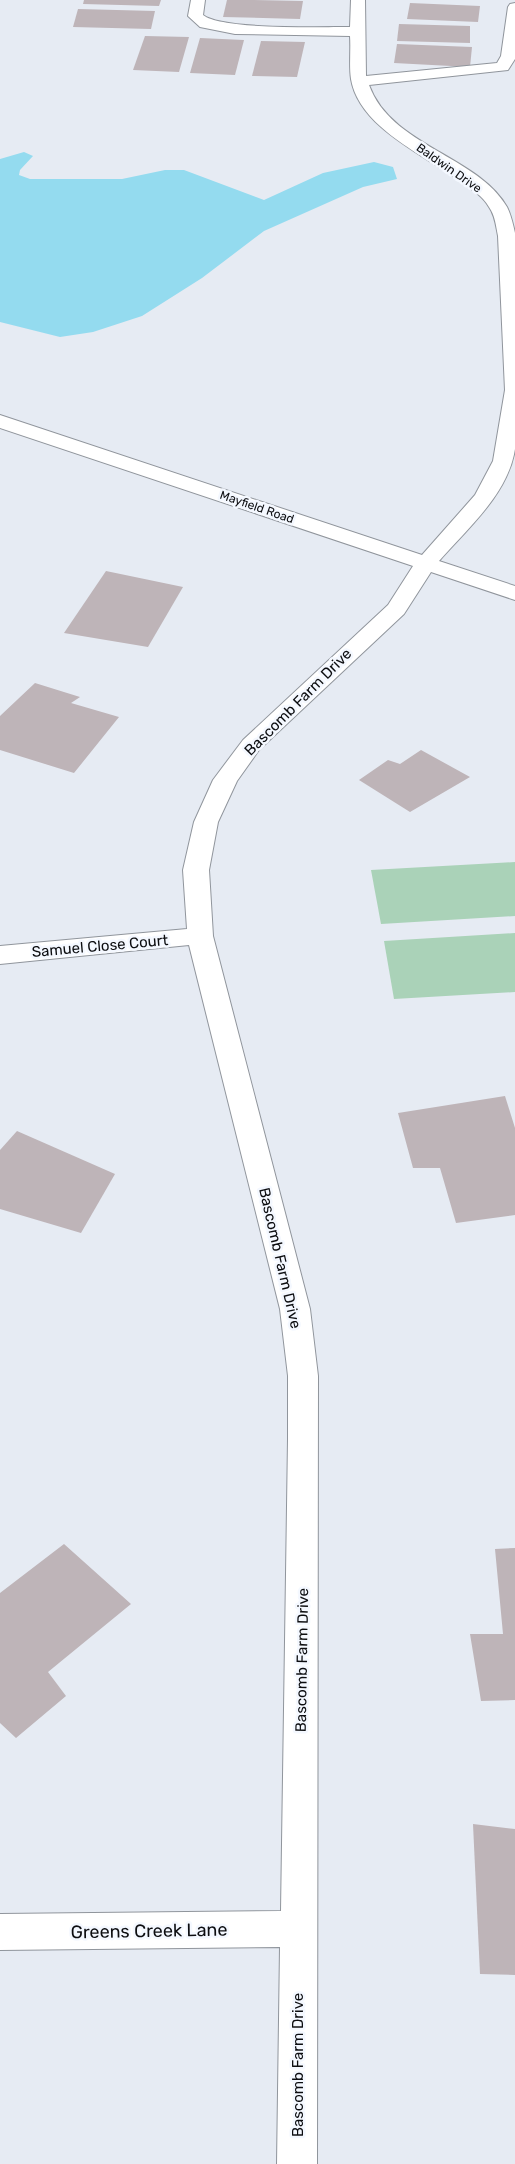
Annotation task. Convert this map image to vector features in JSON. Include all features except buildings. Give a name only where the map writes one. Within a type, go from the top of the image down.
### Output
[{"type":"street","points":[[198,0],[195,16],[206,24],[235,30],[356,32]]},
{"type":"street","name":"Baldwin Drive","points":[[358,0],[356,32],[359,81],[371,110],[409,140],[482,188],[495,202],[502,215],[507,236],[515,390],[503,461],[484,497],[425,564]]},
{"type":"street","points":[[359,81],[502,67],[509,56],[515,6]]},
{"type":"street","name":"Mayfield Road","points":[[0,421],[515,593]]},
{"type":"street","name":"Bascomb Farm Drive","points":[[297,2164],[303,1376],[295,1309],[200,936],[196,870],[206,822],[225,780],[251,745],[396,609],[425,564]]},
{"type":"street","name":"Samuel Close Court","points":[[0,955],[200,936]]},
{"type":"street","name":"Greens Creek Lane","points":[[0,1932],[299,1929]]},
{"type":"green space","points":[[515,862],[515,916],[381,924],[371,870]]},
{"type":"green space","points":[[515,933],[515,992],[394,999],[384,941]]},
{"type":"water","points":[[24,152],[33,156],[20,170],[19,175],[30,179],[122,179],[165,170],[184,170],[264,200],[323,173],[374,162],[393,167],[397,179],[363,187],[264,231],[202,278],[142,316],[93,332],[60,337],[0,322],[0,159]]}]
